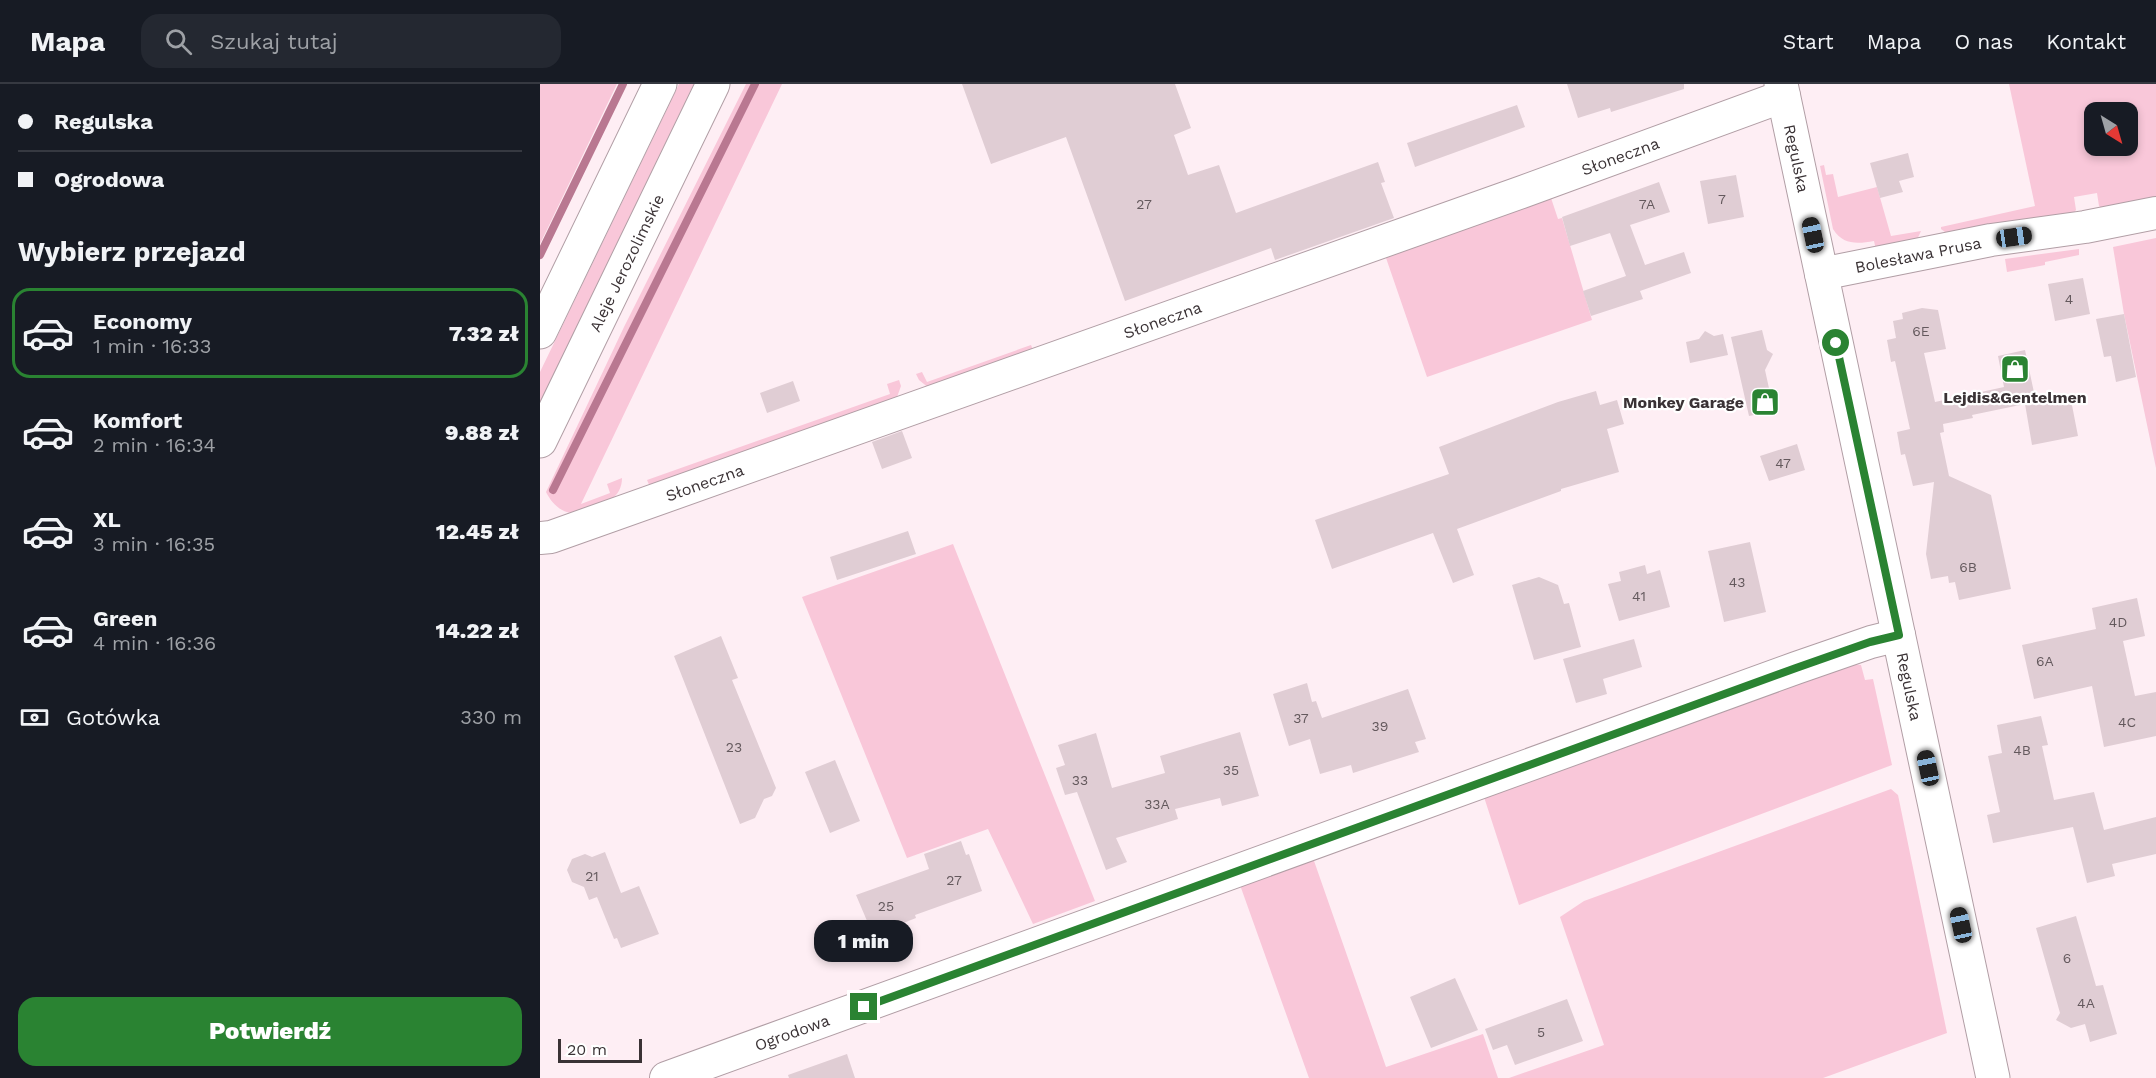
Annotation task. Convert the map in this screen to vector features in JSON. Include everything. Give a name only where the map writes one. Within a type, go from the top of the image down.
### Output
[{"type":"street","points":[[540,332],[660,84]]},
{"type":"street","name":"Aleje Jerozolimskie","points":[[540,441],[712,84]]},
{"type":"street","name":"Regulska","points":[[1782,90],[1993,1078]]},
{"type":"street","name":"Słoneczna","points":[[540,538],[551,537],[1522,192],[1782,90]]},
{"type":"street","name":"Bolesława Prusa","points":[[1821,274],[1991,240],[2085,227],[2156,213]]},
{"type":"street","name":"Ogrodowa","points":[[666,1078],[1796,668],[1870,642],[1899,635]]},
{"type":"shaded area","points":[[540,84],[617,84],[540,244]]},
{"type":"shaded area","points":[[679,84],[694,84],[540,403],[540,372]]},
{"type":"shaded area","points":[[746,84],[782,84],[581,504],[610,493],[607,484],[622,478],[619,491],[612,499],[596,507],[576,513],[563,510],[553,503],[546,492],[624,327]]},
{"type":"shaded area","points":[[2009,84],[2156,84],[2156,201],[2106,212],[2099,206],[2097,193],[2074,197],[2076,210],[2070,218],[1949,235],[1941,227],[2035,206]]},
{"type":"shaded area","points":[[1824,165],[1826,175],[1833,174],[1838,197],[1877,187],[1891,236],[1921,231],[1916,242],[1876,250],[1874,241],[1856,243],[1841,238],[1833,229],[1820,166]]},
{"type":"shaded area","points":[[1549,192],[1558,219],[1562,218],[1592,320],[1427,377],[1385,255]]},
{"type":"shaded area","points":[[2156,238],[2156,468],[2124,314],[2113,247]]},
{"type":"shaded area","points":[[2079,249],[2079,255],[2045,262],[2045,265],[2007,272],[2005,259]]},
{"type":"shaded area","points":[[1031,345],[1033,350],[930,389],[919,380],[916,374],[922,372],[927,382]]},
{"type":"shaded area","points":[[899,380],[901,386],[897,397],[650,487],[647,480],[890,394],[887,384]]},
{"type":"shaded area","points":[[953,544],[1095,901],[1033,924],[988,829],[907,858],[802,597]]},
{"type":"shaded area","points":[[1851,664],[1861,665],[1865,680],[1873,679],[1892,765],[1519,905],[1484,797]]},
{"type":"shaded area","points":[[1891,789],[1898,795],[1947,1033],[1823,1078],[1509,1078],[1604,1045],[1560,917],[1584,901]]},
{"type":"shaded area","points":[[1313,858],[1386,1067],[1483,1034],[1498,1078],[1309,1078],[1240,885]]},
{"type":"building","points":[[962,84],[1175,84],[1191,128],[1174,135],[1188,175],[1219,165],[1236,213],[1378,162],[1385,182],[1381,183],[1394,218],[1275,260],[1271,248],[1125,301],[1066,137],[991,164]]},
{"type":"building","points":[[1567,84],[1684,84],[1684,89],[1611,112],[1610,108],[1578,118]]},
{"type":"building","points":[[1517,105],[1525,127],[1415,167],[1407,143]]},
{"type":"building","points":[[1908,153],[1914,177],[1899,181],[1903,192],[1880,198],[1870,163]]},
{"type":"building","points":[[1736,175],[1744,217],[1708,224],[1700,181]]},
{"type":"building","points":[[1659,182],[1670,212],[1630,225],[1645,265],[1684,252],[1691,273],[1640,291],[1643,299],[1591,316],[1583,291],[1626,276],[1610,233],[1570,246],[1562,217]]},
{"type":"building","points":[[2083,278],[2090,314],[2055,321],[2048,284]]},
{"type":"building","points":[[1922,308],[1938,310],[1946,349],[1924,353],[1935,402],[2004,387],[1998,356],[2025,350],[2036,402],[2027,404],[2070,395],[2078,436],[2032,445],[2025,404],[1972,415],[1973,418],[1943,424],[1944,432],[1940,433],[1949,476],[1991,495],[2011,589],[1959,600],[1955,582],[1949,583],[1948,576],[1931,579],[1926,554],[1934,482],[1913,486],[1905,454],[1901,455],[1897,432],[1910,429],[1895,361],[1891,362],[1887,340],[1896,338],[1893,321],[1903,319],[1902,313]]},
{"type":"building","points":[[2124,314],[2136,377],[2116,382],[2111,356],[2104,357],[2096,319]]},
{"type":"building","points":[[1762,330],[1767,350],[1773,354],[1765,370],[1774,411],[1749,416],[1731,337]]},
{"type":"building","points":[[1705,331],[1714,336],[1723,334],[1728,355],[1690,363],[1686,342],[1699,339]]},
{"type":"building","points":[[793,381],[800,401],[767,413],[760,393]]},
{"type":"building","points":[[1596,391],[1600,405],[1617,400],[1624,424],[1607,429],[1619,472],[1561,489],[1561,491],[1457,529],[1474,575],[1453,583],[1433,533],[1332,569],[1315,520],[1449,474],[1439,447],[1558,402]]},
{"type":"building","points":[[902,431],[912,458],[882,469],[872,442]]},
{"type":"building","points":[[1797,444],[1805,470],[1769,481],[1760,456]]},
{"type":"building","points":[[908,531],[916,554],[837,580],[830,557]]},
{"type":"building","points":[[1750,542],[1766,612],[1724,622],[1708,551]]},
{"type":"building","points":[[1645,565],[1647,574],[1660,570],[1670,607],[1619,621],[1608,584],[1621,581],[1619,572]]},
{"type":"building","points":[[1539,577],[1558,585],[1564,604],[1569,603],[1581,647],[1534,660],[1512,585]]},
{"type":"building","points":[[2137,598],[2145,636],[2123,641],[2135,696],[2156,692],[2156,736],[2104,747],[2092,686],[2034,699],[2022,645],[2096,629],[2092,608]]},
{"type":"building","points":[[721,636],[738,678],[732,680],[776,788],[772,796],[764,799],[755,818],[740,824],[674,656]]},
{"type":"building","points":[[1634,639],[1642,667],[1603,679],[1607,694],[1576,703],[1563,659]]},
{"type":"building","points":[[1307,683],[1312,702],[1316,701],[1322,718],[1408,689],[1426,739],[1415,742],[1419,752],[1353,773],[1351,765],[1320,774],[1310,739],[1289,746],[1273,694]]},
{"type":"building","points":[[2041,716],[2048,745],[2042,746],[2054,800],[2094,792],[2104,830],[2156,817],[2156,854],[2112,864],[2115,876],[2087,883],[2073,827],[1993,843],[1987,815],[2000,812],[1988,756],[2002,753],[1997,725]]},
{"type":"building","points":[[1240,732],[1259,796],[1222,806],[1220,798],[1175,809],[1178,819],[1116,838],[1127,862],[1106,870],[1077,792],[1065,795],[1056,768],[1065,765],[1058,745],[1096,733],[1112,788],[1165,773],[1160,756]]},
{"type":"building","points":[[835,760],[860,821],[830,833],[805,772]]},
{"type":"building","points":[[961,841],[966,855],[969,854],[982,891],[915,915],[916,918],[873,935],[856,895],[929,869],[924,854]]},
{"type":"building","points":[[605,852],[621,893],[639,886],[659,934],[621,948],[617,938],[614,939],[597,897],[589,900],[584,887],[572,882],[567,870],[572,859],[585,854],[592,857]]},
{"type":"building","points":[[2076,916],[2096,986],[2103,985],[2117,1034],[2090,1042],[2085,1024],[2071,1028],[2056,1020],[2060,1013],[2036,928]]},
{"type":"building","points":[[1455,978],[1478,1030],[1431,1048],[1410,997]]},
{"type":"building","points":[[1567,999],[1583,1041],[1515,1065],[1507,1045],[1493,1050],[1485,1029]]},
{"type":"building","points":[[847,1054],[855,1078],[789,1078],[788,1075]]},
{"type":"waterway","points":[[540,255],[623,84]]},
{"type":"waterway","points":[[553,490],[755,84]]},
{"type":"place","name":"Lejdis&Gentelmen","points":[[2015,369]]},
{"type":"place","name":"Monkey Garage","points":[[1765,402]]},
{"type":"route","points":[[864,1007],[1796,668],[1870,642],[1899,635],[1836,343]]}]
